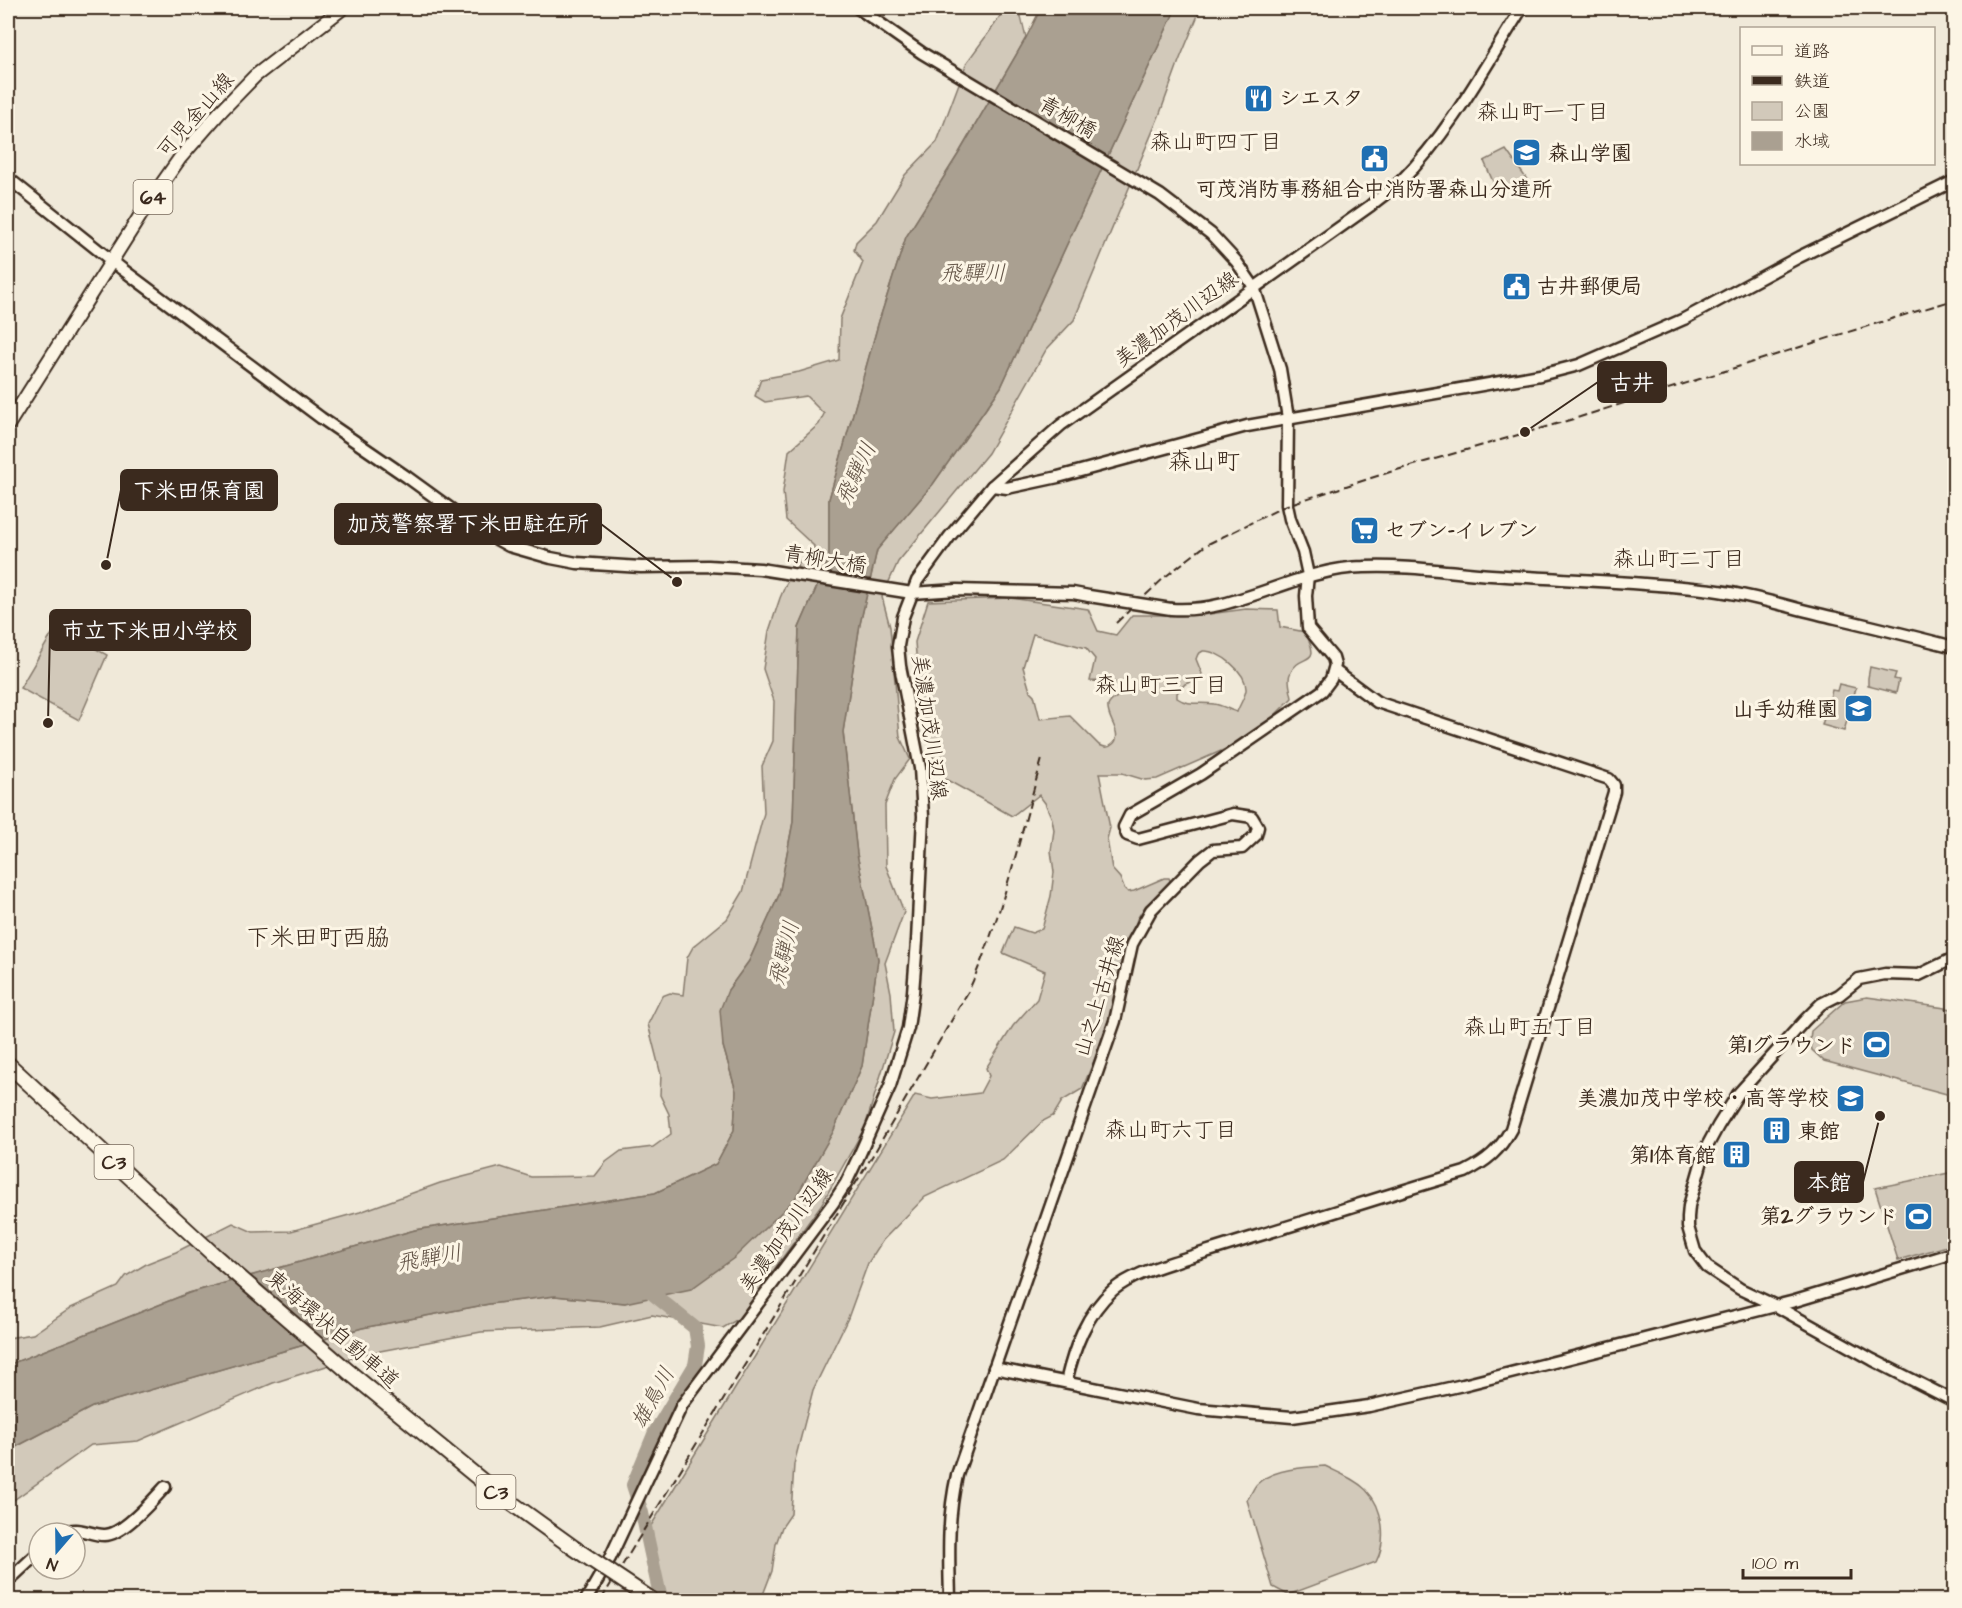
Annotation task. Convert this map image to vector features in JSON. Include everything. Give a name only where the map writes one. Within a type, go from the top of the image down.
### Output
[{"type":"highway","name":"東海環状自動車道","points":[[8,1064],[215,1256],[420,1432],[492,1489],[652,1600]]},
{"type":"main road","name":"可児金山線","points":[[8,424],[147,205],[180,159],[220,112],[255,76],[343,8]]},
{"type":"street","name":"青柳橋","points":[[858,8],[922,53],[1137,180],[1183,212],[1211,234],[1236,261],[1254,287]]},
{"type":"street","name":"美濃加茂川辺線","points":[[586,1600],[610,1558],[682,1405],[833,1203],[846,1183],[890,1086],[908,1028],[917,941],[923,816],[920,768],[898,646],[903,617],[923,571],[992,486],[1061,425],[1370,206],[1400,182],[1448,126],[1522,8]]},
{"type":"street","name":"青柳大橋","points":[[8,178],[111,261],[321,418],[480,530],[509,546],[551,558],[642,567],[708,566],[760,569],[912,593],[957,590],[1073,593],[1186,610],[1256,595],[1308,575],[1333,570],[1364,567],[1449,570],[1670,585],[1748,596],[1954,646]]},
{"type":"street","points":[[992,486],[1007,488],[1058,477],[1247,426],[1540,375],[1579,365],[1683,319],[1799,257],[1954,181]]},
{"type":"street","points":[[1066,1382],[1073,1353],[1093,1312],[1114,1290],[1143,1272],[1466,1172],[1490,1158],[1505,1140],[1511,1128],[1614,792],[1614,785],[1609,779],[1377,702],[1335,671],[1333,657],[1308,628],[1306,596],[1308,575],[1303,552],[1287,505],[1288,418],[1280,369],[1254,287]]},
{"type":"street","name":"山之上古井線","points":[[950,1600],[948,1538],[950,1505],[957,1475],[1115,1021],[1132,944],[1151,910],[1200,860],[1213,850],[1242,848],[1256,835],[1258,827],[1252,817],[1233,814],[1138,838],[1127,835],[1124,826],[1130,815],[1201,774],[1322,691],[1335,671]]},
{"type":"street","points":[[1954,958],[1919,975],[1885,974],[1860,979],[1821,1004],[1738,1094],[1705,1150],[1689,1206],[1688,1227],[1695,1251],[1707,1267],[1740,1289],[1954,1401]]},
{"type":"street","points":[[994,1368],[1198,1409],[1292,1417],[1369,1406],[1464,1385],[1776,1306],[1954,1253]]},
{"type":"street","points":[[87,1531],[103,1535],[122,1529],[165,1487]]},
{"type":"street","points":[[8,1581],[27,1563]]},
{"type":"green space","points":[[1005,8],[1019,8],[1026,38],[959,153],[906,237],[879,321],[829,499],[829,559],[799,628],[793,822],[779,895],[749,961],[728,990],[723,1046],[736,1091],[734,1130],[716,1164],[655,1193],[415,1230],[189,1293],[8,1365],[8,1338],[33,1334],[71,1308],[118,1287],[126,1276],[148,1263],[176,1252],[233,1223],[253,1232],[291,1231],[360,1212],[440,1183],[501,1167],[531,1177],[595,1176],[606,1162],[621,1151],[653,1147],[671,1134],[669,1114],[660,1095],[661,1075],[648,1024],[662,996],[670,993],[683,995],[687,958],[693,947],[727,919],[743,892],[764,813],[762,766],[773,741],[774,701],[763,669],[769,631],[786,584],[800,561],[810,561],[814,546],[786,520],[783,492],[789,451],[819,424],[824,414],[806,396],[765,402],[755,396],[761,379],[799,372],[839,360],[840,319],[863,262],[854,250],[856,242],[877,221],[905,175],[937,142],[967,62]]},
{"type":"green space","points":[[1176,8],[1201,8],[1159,116],[1074,320],[1046,350],[988,453],[898,562],[882,597],[890,627],[900,737],[910,759],[895,779],[885,805],[886,866],[904,912],[885,963],[891,993],[894,1032],[865,1127],[821,1205],[738,1319],[723,1328],[652,1315],[600,1327],[481,1332],[364,1354],[273,1383],[138,1441],[91,1445],[8,1504],[8,1451],[92,1407],[362,1328],[489,1304],[555,1296],[625,1303],[794,1200],[833,1132],[862,1066],[878,959],[857,854],[843,732],[860,624],[877,550],[933,484],[1001,387]]},
{"type":"green space","points":[[1506,150],[1528,181],[1498,193],[1484,161]]},
{"type":"green space","points":[[1010,598],[1088,609],[1098,631],[1116,635],[1132,615],[1202,615],[1246,609],[1278,610],[1280,627],[1305,632],[1312,651],[1308,658],[1294,667],[1289,676],[1292,698],[1253,737],[1157,779],[1145,780],[1122,773],[1099,773],[1110,828],[1107,839],[1112,869],[1120,878],[1124,888],[1128,892],[1134,891],[1164,878],[1169,878],[1171,883],[1146,905],[1137,919],[1102,1042],[1082,1089],[1062,1101],[1053,1116],[1043,1121],[1003,1160],[925,1197],[883,1240],[868,1263],[848,1318],[813,1390],[794,1464],[791,1514],[782,1527],[776,1544],[772,1571],[761,1600],[670,1600],[661,1582],[649,1529],[915,1095],[932,1099],[980,1093],[989,1076],[986,1068],[1013,1026],[1037,999],[1045,971],[1003,953],[1014,927],[1032,933],[1042,929],[1051,896],[1054,872],[1051,851],[1054,830],[1052,819],[1039,795],[1012,816],[938,775],[921,713],[915,642],[928,601]],"holes":[[[1033,634],[1086,648],[1095,659],[1090,681],[1114,682],[1123,688],[1123,693],[1112,700],[1108,706],[1109,716],[1117,736],[1111,746],[1099,745],[1070,716],[1040,719],[1023,667]],[[1203,651],[1224,658],[1242,676],[1246,690],[1237,712],[1209,703],[1190,703],[1177,698],[1177,693],[1185,684],[1200,679],[1202,674],[1196,659]]]},
{"type":"green space","points":[[56,627],[107,655],[79,720],[20,688]]},
{"type":"green space","points":[[1870,667],[1896,673],[1894,679],[1899,680],[1896,693],[1868,686]]},
{"type":"green space","points":[[1839,684],[1856,688],[1844,731],[1822,725],[1832,690],[1837,691]]},
{"type":"green space","name":"第1グラウンド","points":[[1867,997],[1952,1009],[1951,1014],[1954,1015],[1954,1096],[1824,1061],[1812,1050],[1811,1031],[1845,1001]]},
{"type":"green space","name":"第2グラウンド","points":[[1954,1172],[1954,1244],[1898,1260],[1875,1188]]},
{"type":"green space","points":[[1325,1466],[1347,1476],[1372,1497],[1380,1515],[1382,1544],[1376,1562],[1288,1595],[1273,1587],[1247,1500],[1257,1484],[1271,1475],[1289,1470]]},
{"type":"water","name":"飛驒川","points":[[1041,8],[1176,8],[1001,387],[933,484],[877,550],[860,624],[843,732],[857,854],[878,959],[862,1066],[833,1132],[794,1200],[734,1258],[691,1289],[625,1303],[555,1296],[489,1304],[362,1328],[92,1407],[8,1451],[8,1365],[189,1293],[415,1230],[655,1193],[716,1164],[734,1130],[736,1091],[723,1046],[720,1010],[728,990],[749,961],[779,895],[793,822],[799,628],[829,559],[829,499],[879,321],[906,237],[959,153]]},
{"type":"waterway","name":"雄鳥川","points":[[642,1285],[695,1328],[698,1346],[695,1365],[655,1432],[633,1485],[642,1513],[661,1600]]},
{"type":"railway","points":[[1116,623],[1165,577],[1206,545],[1287,505],[1390,472],[1580,417],[1954,300]]},
{"type":"railway","points":[[601,1600],[876,1150],[968,992],[1001,906],[1042,759]]},
{"type":"place","name":"シエスタ","points":[[1258,98]]},
{"type":"place","name":"森山学園","points":[[1527,153]]},
{"type":"place","name":"可茂消防事務組合中消防署森山分遣所","points":[[1374,158]]},
{"type":"place","name":"古井郵便局","points":[[1516,286]]},
{"type":"place","name":"古井","points":[[1525,432]]},
{"type":"place","name":"セブン-イレブン","points":[[1364,530]]},
{"type":"place","name":"下米田保育園","points":[[106,565]]},
{"type":"place","name":"加茂警察署下米田駐在所","points":[[677,582]]},
{"type":"place","name":"山手幼稚園","points":[[1859,709]]},
{"type":"place","name":"市立下米田小学校","points":[[48,723]]},
{"type":"place","name":"第1グラウンド","points":[[1877,1045]]},
{"type":"place","name":"美濃加茂中学校・高等学校","points":[[1850,1098]]},
{"type":"place","name":"本館","points":[[1880,1116]]},
{"type":"place","name":"東館","points":[[1777,1131]]},
{"type":"place","name":"第1体育館","points":[[1737,1155]]},
{"type":"place","name":"第2グラウンド","points":[[1919,1216]]},
{"type":"district","name":"森山町一丁目","points":[[1543,111]]},
{"type":"district","name":"森山町四丁目","points":[[1216,141]]},
{"type":"district","name":"森山町","points":[[1204,461]]},
{"type":"district","name":"森山町二丁目","points":[[1679,558]]},
{"type":"district","name":"森山町三丁目","points":[[1161,684]]},
{"type":"district","name":"下米田町西脇","points":[[318,937]]},
{"type":"district","name":"森山町五丁目","points":[[1530,1026]]},
{"type":"district","name":"森山町六丁目","points":[[1171,1129]]},
{"type":"water label","name":"飛騨川","points":[[855,473]]},
{"type":"water label","name":"飛騨川","points":[[783,953]]},
{"type":"water label","name":"飛騨川","points":[[429,1257]]}]
